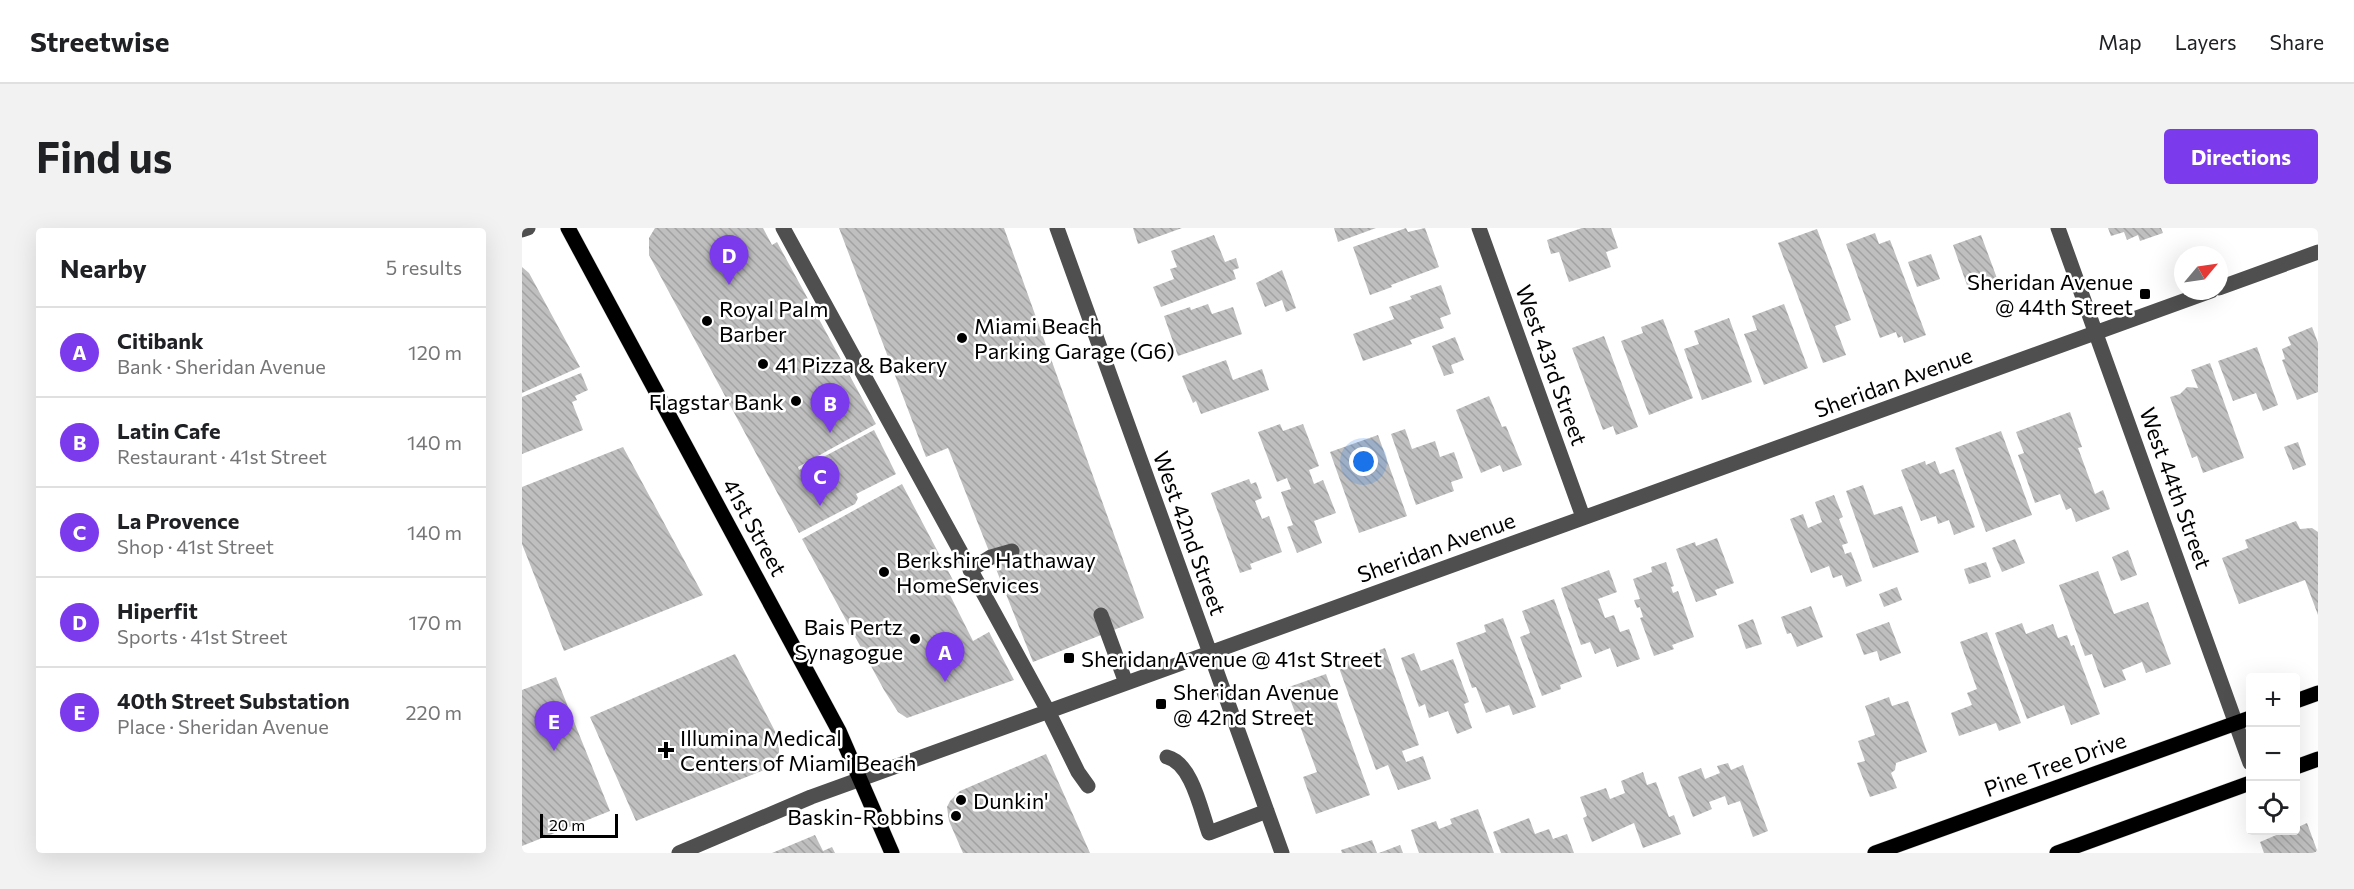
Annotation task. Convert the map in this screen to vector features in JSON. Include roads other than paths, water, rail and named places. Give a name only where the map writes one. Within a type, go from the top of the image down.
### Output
[{"type":"main road","name":"41st Street","points":[[567,228],[839,731],[892,853]]},
{"type":"main road","points":[[2300,699],[2318,693]]},
{"type":"main road","name":"Pine Tree Drive","points":[[1875,853],[2243,720]]},
{"type":"main road","points":[[2300,765],[2318,759]]},
{"type":"main road","points":[[2057,853],[2246,784]]},
{"type":"street","points":[[522,230],[528,228]]},
{"type":"street","points":[[783,228],[1048,711],[1078,772],[1088,786]]},
{"type":"street","name":"West 42nd Street","points":[[1057,228],[1282,853]]},
{"type":"street","name":"West 43rd Street","points":[[1479,228],[1583,517]]},
{"type":"street","name":"West 44th Street","points":[[2058,228],[2243,720],[2246,738]]},
{"type":"street","points":[[2228,285],[2318,252]]},
{"type":"street","name":"Sheridan Avenue","points":[[679,853],[811,797],[2187,300]]},
{"type":"street","points":[[970,570],[991,557],[1012,551]]},
{"type":"street","points":[[1101,615],[1126,683]]},
{"type":"street","points":[[1167,757],[1179,762],[1187,773],[1209,833],[1267,811]]},
{"type":"place","name":"Hiperfit","points":[[729,285]]},
{"type":"place","name":"Sheridan Avenue @ 44th Street","points":[[2145,294]]},
{"type":"place","name":"Royal Palm Barber","points":[[707,321]]},
{"type":"place","name":"Miami Beach Parking Garage (G6)","points":[[962,338]]},
{"type":"place","name":"41 Pizza & Bakery","points":[[763,364]]},
{"type":"place","name":"Flagstar Bank","points":[[796,401]]},
{"type":"place","name":"Latin Cafe","points":[[830,433]]},
{"type":"place","name":"La Provence","points":[[820,506]]},
{"type":"place","name":"Berkshire Hathaway HomeServices","points":[[884,572]]},
{"type":"place","name":"Bais Pertz Synagogue","points":[[915,639]]},
{"type":"place","name":"Sheridan Avenue @ 41st Street","points":[[1069,658]]},
{"type":"place","name":"Citibank","points":[[945,682]]},
{"type":"place","name":"Sheridan Avenue @ 42nd Street","points":[[1161,704]]},
{"type":"place","name":"Illumina Medical Centers of Miami Beach","points":[[666,750]]},
{"type":"place","name":"40th Street Substation","points":[[554,751]]},
{"type":"place","name":"Dunkin'","points":[[961,800]]},
{"type":"place","name":"Baskin-Robbins","points":[[956,816]]}]
